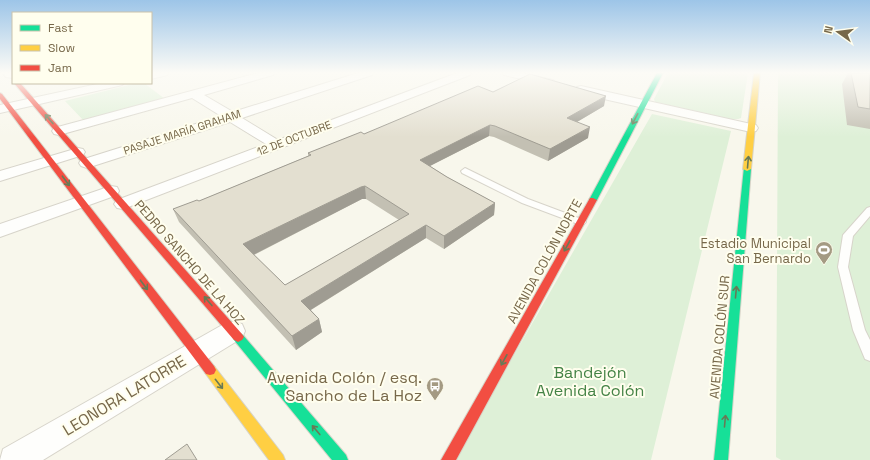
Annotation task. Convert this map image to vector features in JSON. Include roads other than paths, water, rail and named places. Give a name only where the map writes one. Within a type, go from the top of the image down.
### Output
[{"type":"street","points":[[0,94],[4,107],[50,161],[278,460]]},
{"type":"street","name":"PEDRO SANCHO DE LA HOZ","points":[[27,94],[233,331],[341,460]]},
{"type":"street","points":[[4,107],[63,94]]},
{"type":"street","points":[[59,131],[192,94]]},
{"type":"street","points":[[195,94],[277,145]]},
{"type":"street","name":"PASAJE MARÍA GRAHAM","points":[[0,176],[50,161],[82,158],[231,116],[300,94]]},
{"type":"street","name":"12 DE OCTUBRE","points":[[0,231],[81,202],[117,197],[277,145],[410,94]]},
{"type":"street","points":[[598,94],[751,128]]},
{"type":"street","name":"AVENIDA COLÓN NORTE","points":[[448,460],[581,222],[649,94]]},
{"type":"street","name":"AVENIDA COLÓN SUR","points":[[721,460],[755,94]]},
{"type":"street","name":"LEONORA LATORRE","points":[[14,460],[233,331]]},
{"type":"lane","points":[[465,171],[525,201],[581,222]]},
{"type":"lane","points":[[870,210],[848,235],[843,267],[859,330],[870,355]]},
{"type":"place","name":"Estadio Municipal San Bernardo","points":[[824,265]]},
{"type":"place","name":"Avenida Colón / esq. Sancho de La Hoz","points":[[435,401]]},
{"type":"park label","name":"Bandejón Avenida Colón","points":[[590,381]]}]
